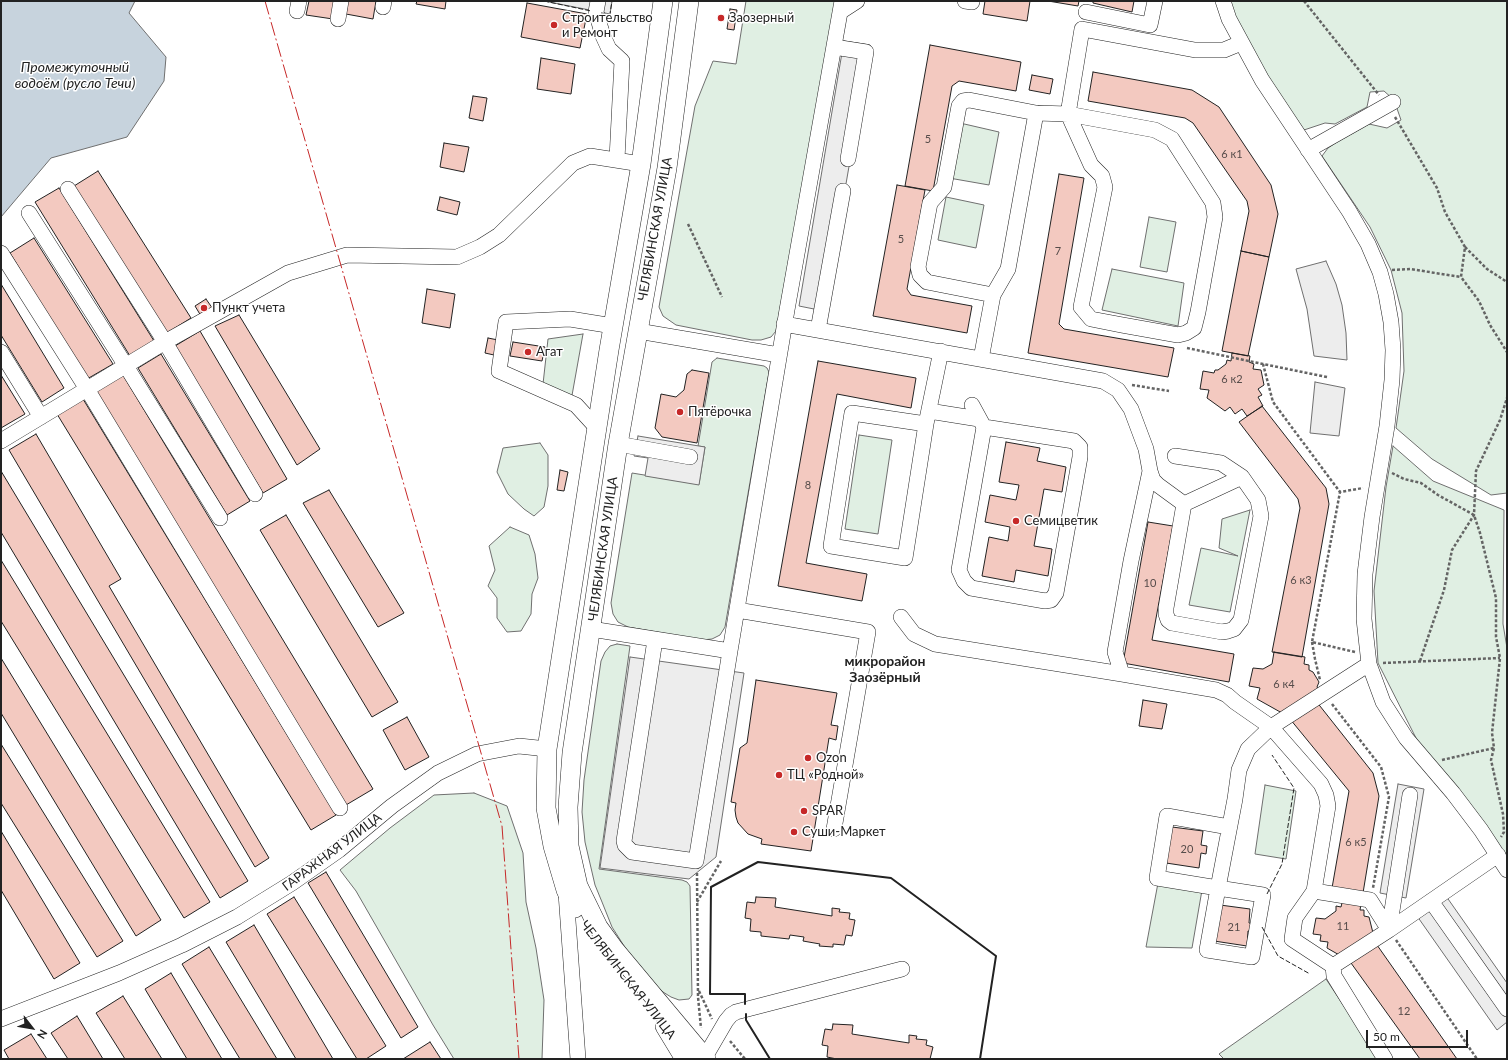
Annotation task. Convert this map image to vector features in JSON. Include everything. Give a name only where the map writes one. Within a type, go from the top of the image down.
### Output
[{"type":"main road","name":"ЧЕЛЯБИНСКАЯ УЛИЦА","points":[[663,1],[641,164],[613,326],[547,749],[546,808],[553,846],[566,890],[578,915],[608,957],[673,1036],[685,1059]]},
{"type":"main road","name":"ЧЕЛЯБИНСКАЯ УЛИЦА","points":[[689,1],[667,168],[618,444],[572,753],[568,807],[570,846],[578,886],[598,927],[614,949],[705,1058]]},
{"type":"main road","points":[[658,43],[684,47]]},
{"type":"main road","points":[[641,164],[667,168]]},
{"type":"main road","points":[[613,326],[638,331]]},
{"type":"main road","points":[[547,749],[572,753]]},
{"type":"street","points":[[338,20],[341,1]]},
{"type":"street","points":[[598,1],[596,12],[602,36],[609,49],[622,60],[617,160]]},
{"type":"street","points":[[655,640],[624,841],[625,845],[632,852],[696,861],[784,324],[841,6],[857,1]]},
{"type":"street","points":[[965,1],[972,1]]},
{"type":"street","points":[[993,295],[927,282],[920,275],[918,267],[930,204],[944,187],[959,106],[963,101],[969,100],[1036,113],[1068,114],[1155,130],[1172,139],[1213,203],[1214,217],[1194,328],[1186,333],[1178,335],[1091,319],[1081,307],[1104,187],[1102,176],[1091,165],[1068,114],[1082,29],[1088,7],[1150,25],[1155,1]]},
{"type":"street","points":[[1223,1],[1229,19],[1262,80],[1349,211],[1368,244],[1380,272],[1388,301],[1393,350],[1392,380],[1381,468],[1369,544],[1364,598],[1364,619],[1368,659],[1383,702],[1406,738],[1433,768],[1481,830],[1507,870]]},
{"type":"street","points":[[1082,29],[1195,50],[1224,50],[1241,43]]},
{"type":"street","points":[[834,47],[866,52],[848,159]]},
{"type":"street","points":[[1308,150],[1390,104]]},
{"type":"street","points":[[981,359],[993,295],[1008,269],[1036,113]]},
{"type":"street","points":[[1,440],[165,342],[288,273],[347,255],[457,257],[480,247],[499,235],[573,163],[590,156],[641,164]]},
{"type":"street","points":[[68,189],[165,342],[255,494]]},
{"type":"street","points":[[818,330],[842,191]]},
{"type":"street","points":[[29,213],[220,518]]},
{"type":"street","points":[[1,253],[87,389],[340,808]]},
{"type":"street","points":[[597,428],[576,405],[499,371],[506,322],[570,319],[613,326]]},
{"type":"street","points":[[784,324],[1103,381],[1118,390],[1131,409],[1146,449],[1153,480],[1184,504]]},
{"type":"street","points":[[638,331],[779,355]]},
{"type":"street","points":[[1,352],[41,417]]},
{"type":"street","points":[[941,352],[928,418],[905,558],[831,546],[852,413],[928,418],[979,417],[1074,441],[1080,447],[1080,457],[1056,593],[1051,600],[1045,601],[971,588],[964,581],[959,570],[979,417]]},
{"type":"street","points":[[618,444],[690,457]]},
{"type":"street","points":[[1175,456],[1221,463],[1242,478],[1258,500],[1262,516],[1244,612],[1238,625],[1228,631],[1222,632],[1172,623],[1168,620],[1166,608],[1184,504]]},
{"type":"street","points":[[1122,674],[1115,652],[1131,561],[1150,472]]},
{"type":"street","points":[[1184,504],[1242,478]]},
{"type":"street","points":[[736,610],[868,632],[834,829]]},
{"type":"street","points":[[901,617],[914,634],[935,644],[1216,690],[1227,695],[1271,727],[1321,784],[1326,795],[1328,806],[1314,891],[1295,918],[1292,939],[1333,966]]},
{"type":"street","points":[[591,629],[730,651]]},
{"type":"street","points":[[1230,826],[1167,816],[1157,878],[1218,888],[1263,895],[1252,957],[1207,950],[1218,888],[1230,826],[1239,770],[1248,749],[1271,727],[1324,693],[1368,659]]},
{"type":"street","name":"ГАРАЖНАЯ УЛИЦА","points":[[1,1019],[119,973],[182,945],[237,917],[292,883],[339,850],[392,806],[438,773],[477,754],[519,746],[547,749]]},
{"type":"street","points":[[1389,930],[1410,795]]},
{"type":"street","points":[[1333,966],[1498,856]]},
{"type":"street","points":[[566,890],[578,1059]]},
{"type":"street","points":[[1314,891],[1370,900],[1389,930]]},
{"type":"street","points":[[1431,901],[1507,1009]]},
{"type":"street","points":[[1333,966],[1334,976],[1385,1059]]},
{"type":"street","points":[[705,1058],[726,1021],[736,1012],[902,969]]},
{"type":"path","points":[[1304,1],[1390,104],[1437,188],[1445,212],[1465,247],[1487,269],[1507,282]]},
{"type":"path","points":[[688,224],[722,298]]},
{"type":"path","points":[[1461,277],[1465,247]]},
{"type":"path","points":[[1380,272],[1410,269],[1461,277],[1480,301],[1490,325],[1507,352]]},
{"type":"path","points":[[1184,347],[1327,378]]},
{"type":"path","points":[[1263,364],[1274,402],[1340,492],[1312,642],[1324,693],[1381,767],[1388,797],[1370,900]]},
{"type":"path","points":[[1103,381],[1169,391]]},
{"type":"path","points":[[1500,838],[1504,832],[1503,814],[1492,760],[1494,748],[1492,733],[1500,658],[1496,637],[1496,598],[1474,515],[1476,471],[1500,420],[1507,398]]},
{"type":"path","points":[[1381,468],[1404,479],[1421,483],[1474,515]]},
{"type":"path","points":[[1340,492],[1377,486]]},
{"type":"path","points":[[1420,661],[1444,590],[1452,550],[1474,515]]},
{"type":"path","points":[[1312,642],[1368,659],[1420,661],[1500,658]]},
{"type":"path","points":[[1433,768],[1434,763],[1444,759],[1494,748]]},
{"type":"path","points":[[696,861],[698,997],[705,1058]]},
{"type":"path","points":[[697,903],[721,861]]},
{"type":"path","points":[[1389,930],[1477,1059]]},
{"type":"green space","points":[[746,1],[836,1],[776,331],[771,337],[761,340],[752,340],[676,325],[663,316],[659,307],[695,106],[713,61],[736,64]]},
{"type":"green space","points":[[1227,1],[1507,1],[1507,493],[1491,495],[1432,459],[1396,428],[1404,371],[1402,313],[1391,270],[1370,227],[1322,156],[1328,148],[1369,124],[1387,128],[1401,120],[1394,100],[1384,91],[1370,92],[1367,107],[1335,124],[1325,123],[1304,130],[1265,76]]},
{"type":"green space","points":[[960,123],[999,132],[989,185],[949,178]]},
{"type":"green space","points":[[946,197],[984,205],[976,248],[938,240]]},
{"type":"green space","points":[[1149,217],[1176,222],[1167,272],[1140,267]]},
{"type":"green space","points":[[1112,269],[1184,283],[1178,326],[1102,310]]},
{"type":"green space","points":[[583,334],[571,401],[543,384],[548,339]]},
{"type":"green space","points":[[717,358],[764,366],[769,372],[725,627],[720,635],[712,639],[702,640],[628,627],[618,622],[613,614],[611,603],[632,473],[699,484],[705,447],[698,446],[712,362]]},
{"type":"green space","points":[[859,435],[892,440],[878,534],[845,529]]},
{"type":"green space","points":[[540,443],[548,455],[548,486],[544,507],[534,516],[508,494],[497,472],[503,448]]},
{"type":"green space","points":[[1393,446],[1433,481],[1504,510],[1503,624],[1507,648],[1507,861],[1417,740],[1378,663],[1374,591],[1386,487]]},
{"type":"green space","points":[[1250,510],[1230,612],[1189,605],[1201,548],[1238,556],[1219,548],[1222,519]]},
{"type":"green space","points":[[510,527],[529,535],[535,554],[538,578],[532,594],[531,614],[521,631],[507,632],[497,618],[497,598],[488,586],[495,570],[489,546]]},
{"type":"green space","points":[[617,644],[630,646],[599,869],[682,880],[687,882],[690,886],[692,995],[689,999],[679,1000],[663,992],[652,982],[626,949],[612,927],[595,885],[585,842],[582,812],[584,780],[601,661],[605,652],[610,646]]},
{"type":"green space","points":[[1265,785],[1296,791],[1286,859],[1255,854]]},
{"type":"green space","points":[[474,793],[507,806],[523,853],[526,902],[536,948],[544,1000],[542,1059],[454,1059],[356,891],[340,870],[390,828],[434,795]]},
{"type":"green space","points":[[1158,883],[1202,890],[1192,948],[1146,947]]},
{"type":"green space","points":[[1326,979],[1379,1059],[1224,1059],[1219,1054]]},
{"type":"shaded area","points":[[544,1],[612,1],[610,14]]},
{"type":"shaded area","points":[[844,41],[870,45],[824,311],[799,306]]},
{"type":"shaded area","points":[[1326,261],[1336,284],[1342,305],[1346,333],[1347,360],[1314,356],[1307,309],[1296,269]]},
{"type":"shaded area","points":[[1315,382],[1345,388],[1339,436],[1310,433]]},
{"type":"shaded area","points":[[638,436],[705,447],[699,485],[645,476],[648,458],[634,456]]},
{"type":"shaded area","points":[[630,657],[744,673],[716,857],[689,879],[600,868]]},
{"type":"shaded area","points":[[1398,784],[1424,789],[1406,898],[1380,893]]},
{"type":"shaded area","points":[[1446,896],[1507,983],[1507,1022],[1497,1030],[1417,916]]},
{"type":"water","name":"Промежуточный водоём (русло Течи)","points":[[1,1],[135,1],[129,13],[166,57],[164,81],[127,137],[51,158],[1,217]]},
{"type":"building","points":[[309,1],[335,1],[333,19],[306,15]]},
{"type":"building","points":[[348,1],[376,1],[373,19],[346,14]]},
{"type":"building","points":[[417,1],[446,1],[445,9],[416,4]]},
{"type":"building","points":[[985,1],[1030,1],[1027,21],[983,14]]},
{"type":"building","points":[[1048,1],[1079,1],[1078,6]]},
{"type":"building","points":[[1093,1],[1134,1],[1132,12],[1093,3]]},
{"type":"building","name":"Строительство и Ремонт","points":[[527,3],[587,14],[580,48],[521,37]]},
{"type":"building","points":[[730,9],[737,10],[734,30],[727,29]]},
{"type":"building","points":[[930,45],[1021,62],[1016,91],[959,81],[952,86],[933,191],[905,186]]},
{"type":"building","points":[[541,58],[575,64],[571,94],[537,89]]},
{"type":"building","points":[[1093,72],[1192,90],[1219,107],[1271,185],[1278,214],[1269,257],[1241,251],[1249,211],[1247,201],[1193,123],[1185,118],[1088,101]]},
{"type":"building","points":[[1032,75],[1053,79],[1050,94],[1029,90]]},
{"type":"building","points":[[473,96],[487,98],[483,121],[469,118]]},
{"type":"building","points":[[444,143],[469,147],[464,172],[440,167]]},
{"type":"building","points":[[98,171],[191,318],[167,333],[74,186]]},
{"type":"building","points":[[1059,174],[1084,178],[1059,324],[1064,329],[1174,348],[1168,377],[1028,353]]},
{"type":"building","points":[[897,185],[925,190],[907,289],[911,295],[972,306],[967,333],[873,316]]},
{"type":"building","points":[[59,188],[154,341],[130,356],[35,202]]},
{"type":"building","points":[[440,197],[460,202],[457,215],[437,210]]},
{"type":"building","points":[[34,238],[113,364],[87,379],[10,253]]},
{"type":"building","points":[[1241,251],[1269,257],[1248,356],[1222,351]]},
{"type":"building","points":[[1,284],[64,388],[42,402],[1,335]]},
{"type":"building","points":[[427,289],[455,294],[450,328],[422,323]]},
{"type":"building","name":"Пункт учета","points":[[206,299],[213,309],[201,316],[195,306]]},
{"type":"building","points":[[239,315],[320,449],[297,465],[215,326]]},
{"type":"building","points":[[200,331],[287,479],[263,493],[175,346]]},
{"type":"building","points":[[488,338],[498,340],[494,355],[485,353]]},
{"type":"building","name":"Агат","points":[[513,342],[545,347],[542,361],[510,356]]},
{"type":"building","points":[[1232,353],[1250,356],[1249,362],[1254,364],[1253,369],[1261,370],[1264,385],[1258,389],[1262,395],[1258,397],[1263,406],[1247,416],[1242,409],[1235,414],[1230,407],[1225,411],[1207,398],[1209,390],[1200,389],[1203,371],[1214,373],[1215,370],[1218,370],[1226,364],[1227,360],[1231,361]]},
{"type":"building","points":[[161,354],[250,501],[227,515],[138,368]]},
{"type":"building","points":[[818,361],[916,378],[911,408],[837,394],[806,563],[867,574],[862,601],[778,586]]},
{"type":"building","name":"Пятёрочка","points":[[692,370],[709,373],[697,443],[662,437],[655,428],[661,394],[676,397],[684,390],[687,374]]},
{"type":"building","points":[[1,375],[25,414],[1,428]]},
{"type":"building","points":[[123,375],[373,789],[346,805],[96,391]]},
{"type":"building","points":[[83,399],[336,815],[311,830],[57,414]]},
{"type":"building","points":[[1262,406],[1326,488],[1329,504],[1302,657],[1272,652],[1300,508],[1298,499],[1239,422]]},
{"type":"building","points":[[36,434],[121,579],[109,586],[269,858],[255,867],[9,450]]},
{"type":"building","points":[[1006,442],[1040,448],[1037,461],[1066,467],[1062,492],[1044,489],[1034,546],[1052,549],[1048,576],[1016,570],[1014,582],[982,576],[989,537],[1008,541],[1010,527],[985,522],[990,495],[1016,500],[1019,485],[999,482]]},
{"type":"building","points":[[560,470],[568,472],[564,491],[557,490]]},
{"type":"building","points":[[1,471],[248,881],[220,898],[1,532]]},
{"type":"building","points":[[329,490],[404,613],[378,627],[303,503]]},
{"type":"building","points":[[286,515],[398,702],[372,717],[260,530]]},
{"type":"building","points":[[1148,522],[1173,526],[1152,640],[1234,654],[1229,682],[1123,663]]},
{"type":"building","points":[[1,560],[210,902],[184,918],[1,621]]},
{"type":"building","points":[[1274,652],[1305,657],[1304,664],[1309,665],[1309,670],[1313,672],[1319,682],[1317,687],[1320,692],[1282,713],[1257,699],[1260,688],[1249,686],[1253,668],[1263,669],[1272,664]]},
{"type":"building","points":[[1,658],[161,920],[136,936],[1,713]]},
{"type":"building","name":"ТЦ «Родной»","points":[[756,680],[837,693],[831,725],[838,726],[836,740],[829,738],[811,851],[761,844],[762,839],[748,834],[738,823],[735,810],[736,803],[731,802],[740,748],[747,743]]},
{"type":"building","points":[[1143,700],[1167,704],[1162,729],[1139,726]]},
{"type":"building","points":[[1316,701],[1373,773],[1379,796],[1363,893],[1332,888],[1349,791],[1290,719]]},
{"type":"building","points":[[407,717],[429,757],[405,770],[383,730]]},
{"type":"building","points":[[1,744],[123,941],[97,957],[1,803]]},
{"type":"building","points":[[1172,827],[1203,831],[1201,845],[1207,846],[1206,854],[1201,853],[1199,868],[1166,863]]},
{"type":"building","points":[[1,831],[80,963],[54,979],[1,890]]},
{"type":"building","points":[[326,872],[418,1027],[401,1038],[308,883]]},
{"type":"building","points":[[1345,890],[1363,893],[1360,910],[1364,910],[1364,916],[1369,917],[1373,933],[1341,956],[1327,948],[1328,942],[1320,941],[1321,935],[1313,934],[1316,918],[1325,919],[1336,911],[1336,906],[1341,907]]},
{"type":"building","points":[[294,897],[386,1046],[366,1059],[357,1059],[267,914]]},
{"type":"building","points":[[756,897],[776,898],[775,907],[832,916],[832,908],[840,909],[839,912],[850,913],[849,919],[855,920],[852,936],[846,935],[844,945],[833,944],[833,947],[819,946],[820,944],[803,941],[804,937],[790,935],[789,939],[761,936],[761,932],[750,931],[751,919],[745,918],[747,902],[755,903]]},
{"type":"building","points":[[1220,905],[1250,909],[1249,923],[1255,924],[1254,932],[1248,931],[1247,946],[1214,941]]},
{"type":"building","points":[[254,925],[333,1059],[296,1059],[226,942]]},
{"type":"building","points":[[1377,945],[1457,1059],[1420,1059],[1351,963]]},
{"type":"building","points":[[209,947],[277,1059],[240,1059],[182,964]]},
{"type":"building","points":[[171,973],[222,1059],[187,1059],[145,989]]},
{"type":"building","points":[[123,996],[162,1059],[125,1059],[96,1013]]},
{"type":"building","points":[[77,1016],[103,1059],[68,1059],[51,1033]]},
{"type":"building","points":[[833,1024],[853,1025],[852,1034],[909,1043],[909,1035],[917,1036],[916,1039],[927,1040],[926,1045],[933,1047],[930,1059],[837,1059],[827,1057],[828,1046],[822,1045],[825,1029],[832,1030]]},
{"type":"building","points":[[31,1034],[47,1059],[9,1059],[4,1050]]},
{"type":"building","points":[[430,1042],[441,1059],[403,1059]]},
{"type":"fence","points":[[544,1],[591,11]]},
{"type":"fence","points":[[601,13],[610,14],[612,1]]},
{"type":"fence","points":[[1267,894],[1282,864],[1294,788],[1272,755]]},
{"type":"fence","points":[[1262,927],[1278,956],[1310,974]]},
{"type":"wall","points":[[745,1004],[745,994],[710,994],[711,887],[758,862],[891,878],[996,956],[980,1059]]},
{"type":"wall","points":[[746,1014],[746,1020],[770,1059]]},
{"type":"power","points":[[265,1],[502,826],[519,1059]]},
{"type":"place","name":"Заозерный","points":[[721,18]]},
{"type":"place","name":"Строительство и Ремонт","points":[[554,25]]},
{"type":"place","name":"Пункт учета","points":[[204,308]]},
{"type":"place","name":"Агат","points":[[528,352]]},
{"type":"place","name":"Пятёрочка","points":[[680,412]]},
{"type":"place","name":"Семицветик","points":[[1016,521]]},
{"type":"place","name":"Ozon","points":[[808,758]]},
{"type":"place","name":"ТЦ «Родной»","points":[[779,775]]},
{"type":"place","name":"SPAR","points":[[804,811]]},
{"type":"place","name":"Суши-Маркет","points":[[794,832]]},
{"type":"district","name":"микрорайон Заозёрный","points":[[885,670]]}]
